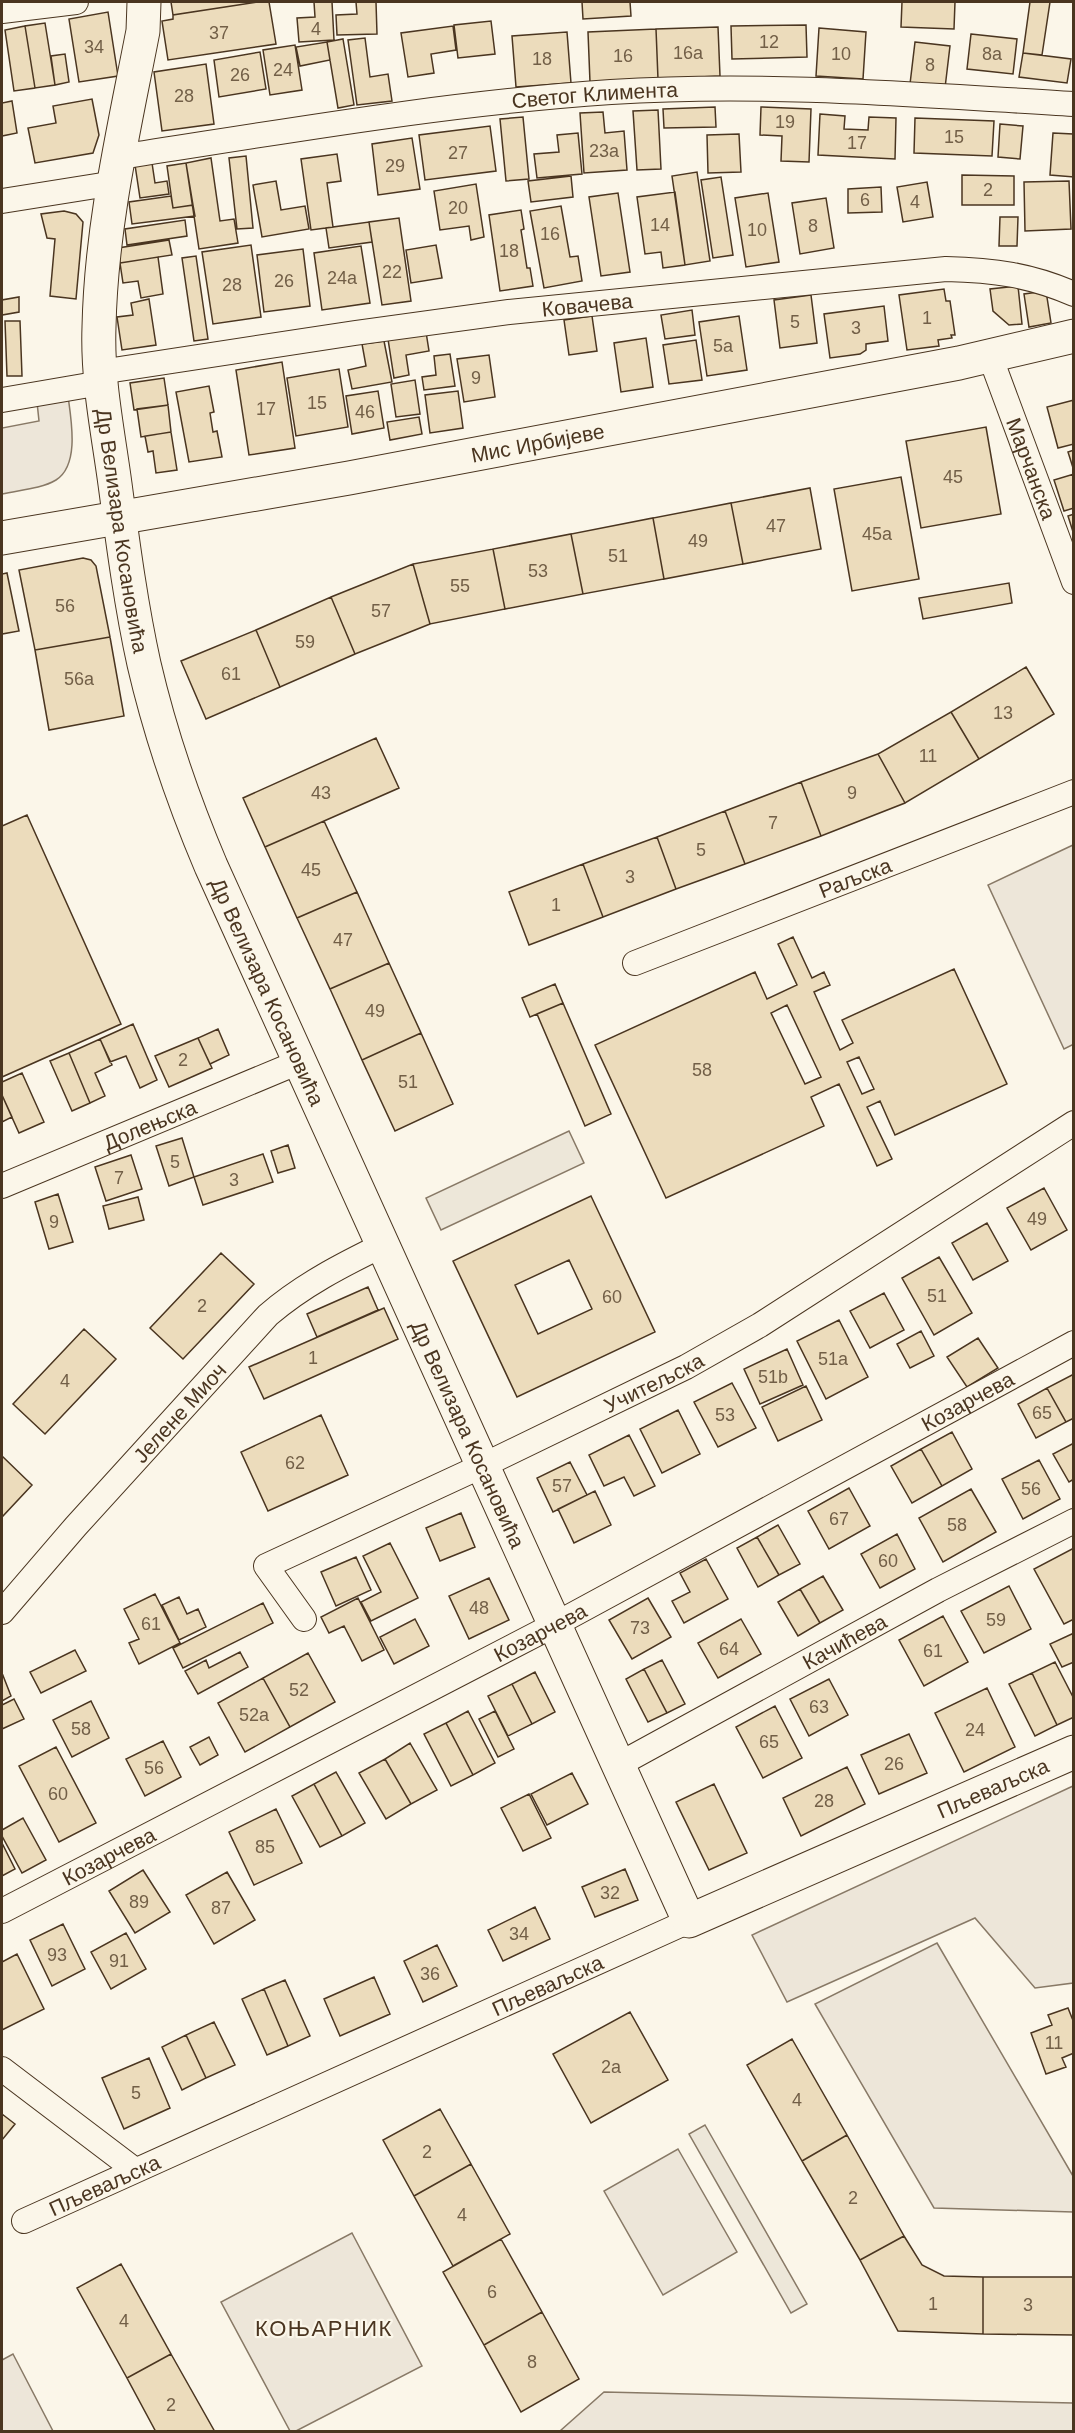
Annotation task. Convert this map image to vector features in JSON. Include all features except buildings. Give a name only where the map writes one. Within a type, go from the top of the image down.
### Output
[{"type":"street","points":[[2,11],[76,2]]},
{"type":"street","name":"Др Велизара Косановића","points":[[144,2],[143,31],[117,170],[101,284],[100,377],[119,518],[144,662],[168,750],[198,835],[689,1921]]},
{"type":"street","name":"Светог Климента","points":[[2,201],[117,170],[464,106],[611,92],[753,87],[1074,104]]},
{"type":"street","name":"Ковачева","points":[[2,400],[100,377],[344,334],[509,312],[946,269],[1010,273],[1037,279],[1074,294]]},
{"type":"street","name":"Мис Ирбијеве","points":[[2,538],[359,476],[990,356],[1074,336]]},
{"type":"street","name":"Марчанска","points":[[990,356],[1074,582]]},
{"type":"street","name":"Раљска","points":[[635,963],[1074,792]]},
{"type":"street","name":"Долењска","points":[[2,1186],[299,1062]]},
{"type":"street","name":"Учитељска","points":[[304,1619],[266,1566],[654,1384],[728,1344],[1074,1123]]},
{"type":"street","name":"Јелене Миоч","points":[[2,1612],[76,1526],[268,1315],[292,1295],[327,1273],[383,1245]]},
{"type":"street","name":"Козарчева","points":[[2,1911],[554,1624],[1074,1343]]},
{"type":"street","name":"Качићева","points":[[618,1765],[938,1590],[1074,1521]]},
{"type":"street","name":"Пљеваљска","points":[[24,2221],[689,1921],[1074,1752]]},
{"type":"street","points":[[2,2069],[135,2170]]},
{"type":"shaded area","points":[[68,396],[72,441],[71,453],[64,473],[56,480],[44,485],[2,494],[2,428],[39,421],[37,402]]},
{"type":"shaded area","points":[[1073,845],[1074,1044],[1064,1049],[988,885]]},
{"type":"shaded area","points":[[569,1131],[584,1163],[441,1230],[426,1198]]},
{"type":"shaded area","points":[[1073,1786],[1073,1983],[1035,1988],[975,1918],[787,2002],[752,1935]]},
{"type":"shaded area","points":[[937,1943],[1073,2176],[1073,2212],[934,2208],[815,2004]]},
{"type":"shaded area","points":[[705,2125],[807,2304],[791,2313],[689,2134]]},
{"type":"shaded area","points":[[678,2149],[737,2252],[663,2295],[604,2191]]},
{"type":"shaded area","points":[[352,2233],[422,2366],[296,2431],[290,2431],[221,2302]]},
{"type":"shaded area","points":[[13,2354],[53,2431],[2,2431],[2,2360]]},
{"type":"shaded area","points":[[604,2392],[1073,2403],[1073,2431],[560,2431]]},
{"type":"district","name":"КОЊАРНИК","points":[[324,2328]]}]
